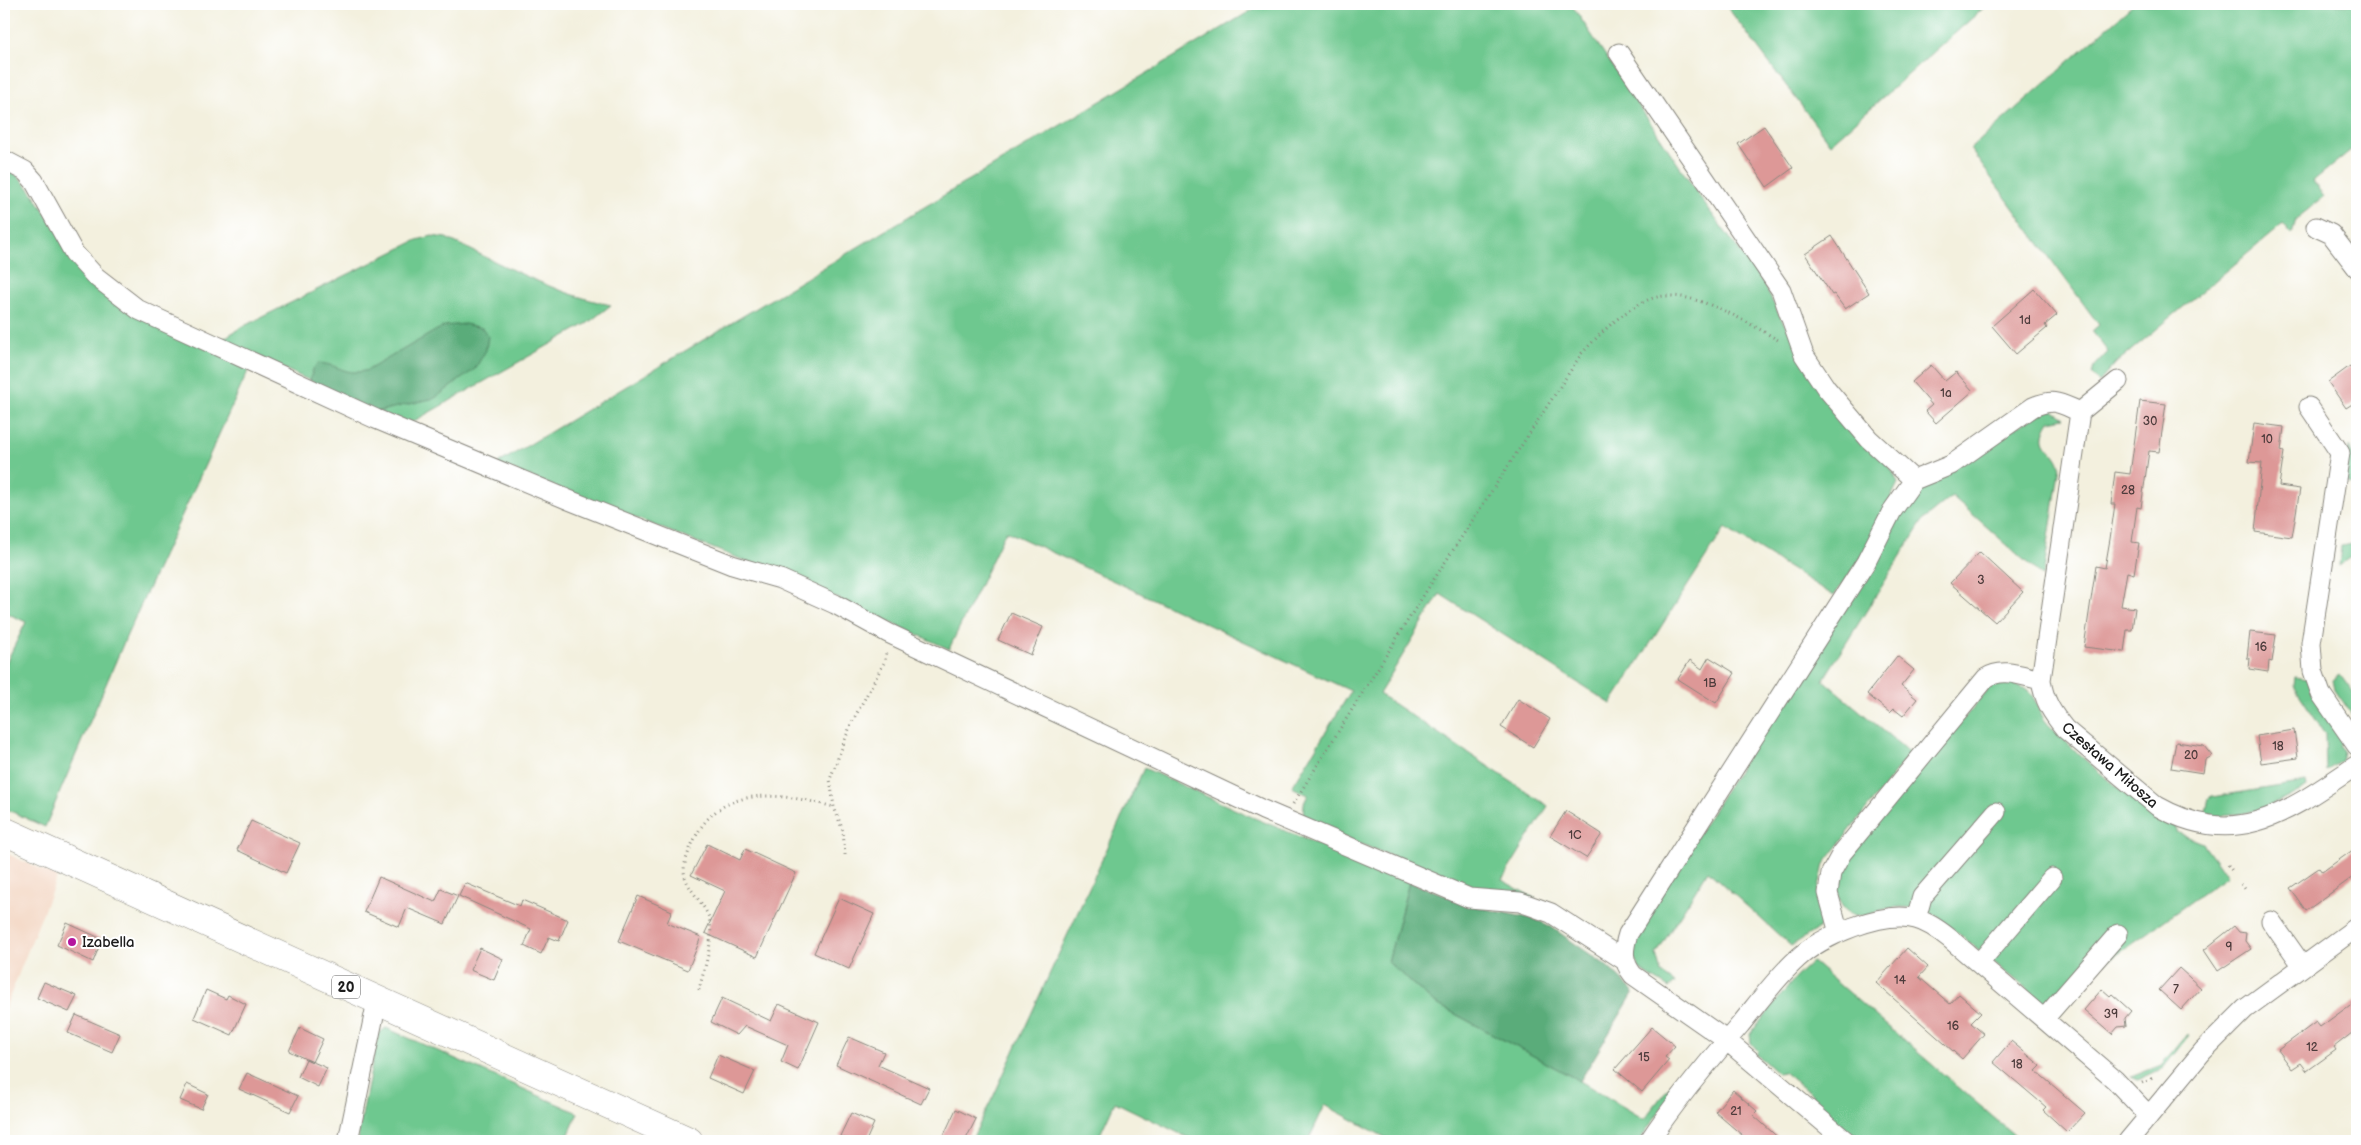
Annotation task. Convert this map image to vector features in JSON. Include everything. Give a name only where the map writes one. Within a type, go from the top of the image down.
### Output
[{"type":"main road","name":"20","points":[[4,831],[689,1141]]},
{"type":"street","points":[[1619,53],[1781,290],[1804,355],[1826,388],[1869,439],[1914,480]]},
{"type":"street","points":[[4,160],[26,171],[34,181],[74,253],[95,276],[139,310],[376,419],[569,500],[732,565],[780,579],[835,604],[888,633],[1284,819],[1470,898],[1520,902],[1551,913],[1624,960],[1633,975],[1726,1040],[1846,1141]]},
{"type":"street","points":[[2316,226],[2331,234],[2357,268]]},
{"type":"street","points":[[1624,960],[1624,947],[1628,934],[1866,562],[1892,511],[1914,480],[1951,465],[2033,407],[2047,401],[2056,401],[2080,412],[2118,380]]},
{"type":"street","points":[[2309,407],[2340,453],[2311,643],[2312,671],[2321,694],[2357,746]]},
{"type":"street","name":"Czesława Miłosza","points":[[2080,412],[2040,680],[2044,699],[2065,729],[2157,806],[2185,820],[2220,826],[2252,824],[2273,818],[2301,803],[2357,766]]},
{"type":"street","points":[[1839,933],[1828,893],[1831,874],[1858,832],[1986,678],[1995,672],[2005,672],[2040,680]]},
{"type":"street","points":[[1916,919],[1922,897],[1996,812]]},
{"type":"street","points":[[1980,963],[2052,878]]},
{"type":"street","points":[[1649,1141],[1726,1040],[1797,959],[1824,940],[1839,933],[1880,920],[1916,919],[1932,926],[1980,963],[2115,1080],[2149,1116]]},
{"type":"street","points":[[2271,921],[2302,965]]},
{"type":"street","points":[[2128,1141],[2225,1027],[2258,998],[2357,927]]},
{"type":"street","points":[[2044,1018],[2118,934]]},
{"type":"street","points":[[348,1141],[377,1001]]},
{"type":"path","points":[[1284,819],[1425,594],[1582,353],[1610,323],[1651,299],[1672,296],[1703,302],[1726,311],[1804,355]]},
{"type":"path","points":[[845,855],[843,831],[834,807],[830,779],[851,724],[885,661],[888,633]]},
{"type":"path","points":[[699,990],[710,943],[709,919],[689,885],[684,870],[691,846],[702,824],[725,804],[748,797],[778,796],[834,807]]},
{"type":"path","points":[[2228,865],[2233,872]]},
{"type":"path","points":[[2241,884],[2246,890]]},
{"type":"shaded area","points":[[4,852],[57,877],[4,1011]]},
{"type":"green space","points":[[1262,4],[1577,4],[1573,7],[1706,206],[1762,281],[1783,322],[1893,472],[1898,483],[1863,555],[1834,596],[1725,528],[1611,704],[1440,594],[1379,694],[1548,806],[1502,880],[1536,899],[1498,894],[1470,887],[1310,824],[1303,816],[1304,803],[1308,795],[1292,787],[1351,691],[1006,531],[949,649],[817,589],[497,464]]},
{"type":"green space","points":[[1725,4],[1988,4],[1830,144]]},
{"type":"green space","points":[[2134,4],[2357,4],[2357,145],[2313,181],[2324,197],[2296,219],[2292,235],[2283,224],[2116,363],[2099,382],[2092,374],[2094,367],[2108,352],[2092,331],[2099,325],[1970,149]]},
{"type":"green space","points":[[4,168],[18,176],[32,192],[87,276],[250,367],[127,635],[45,827],[4,808],[4,667],[26,622],[4,612]]},
{"type":"green space","points":[[432,236],[446,238],[547,285],[589,300],[611,305],[588,323],[407,425],[221,340],[240,328],[417,240]]},
{"type":"green space","points":[[465,324],[482,328],[488,336],[486,350],[475,369],[435,398],[376,412],[310,381],[313,369],[318,363],[353,372],[368,370],[445,326]]},
{"type":"green space","points":[[2053,410],[2065,418],[2050,421],[2044,436],[2046,445],[2057,458],[2060,465],[2043,577],[1952,496],[1924,519],[1823,680],[1910,753],[1824,864],[1818,892],[1823,921],[1819,928],[1791,946],[1708,871],[1656,954],[1661,973],[1675,983],[1669,988],[1640,970],[1633,956],[1637,932],[1896,518],[1918,487],[2037,415]]},
{"type":"green space","points":[[2348,447],[2357,461],[2357,486],[2345,480]]},
{"type":"green space","points":[[2357,543],[2357,553],[2339,566],[2341,546]]},
{"type":"green space","points":[[2340,674],[2357,697],[2357,722],[2335,690],[2333,680]]},
{"type":"green space","points":[[2295,677],[2308,679],[2343,742],[2340,745],[2343,751],[2341,761],[2326,771],[2325,734],[2294,686]]},
{"type":"green space","points":[[2000,683],[2016,685],[2029,692],[2048,724],[2077,752],[2124,793],[2176,826],[2176,832],[2203,843],[2227,876],[2103,964],[2059,1015],[1938,917],[1918,909],[1904,907],[1889,908],[1859,916],[1850,913],[1844,908],[1838,894],[1839,878],[1844,862],[1991,686]]},
{"type":"green space","points":[[1144,768],[1252,817],[1409,882],[1388,962],[1433,1002],[1580,1081],[1644,1119],[1679,1074],[1683,1077],[1639,1141],[1485,1141],[1476,1135],[1472,1141],[1392,1141],[1325,1105],[1308,1141],[1195,1141],[1115,1102],[1097,1141],[971,1141],[994,1095]]},
{"type":"green space","points":[[2306,782],[2307,787],[2283,800],[2258,810],[2233,815],[2205,815],[2209,799],[2212,797]]},
{"type":"green space","points":[[1409,882],[1482,908],[1534,919],[1550,926],[1607,966],[1634,992],[1580,1081],[1433,1002],[1388,962]]},
{"type":"green space","points":[[1812,962],[2021,1141],[1858,1141],[1811,1101],[1812,1095],[1784,1072],[1777,1073],[1756,1054],[1758,1051],[1751,1043],[1750,1034],[1795,978]]},
{"type":"green space","points":[[386,1028],[578,1113],[566,1141],[357,1141],[378,1034]]},
{"type":"green space","points":[[2187,1034],[2189,1035],[2163,1068],[2138,1080],[2131,1077],[2161,1065]]},
{"type":"building","points":[[1764,126],[1793,168],[1767,187],[1738,144]]},
{"type":"building","points":[[1832,236],[1869,293],[1845,309],[1834,294],[1832,295],[1805,254]]},
{"type":"building","points":[[2034,289],[2057,315],[2045,325],[2047,328],[2016,354],[1992,326]]},
{"type":"building","points":[[1931,365],[1945,381],[1956,372],[1973,391],[1936,423],[1925,411],[1932,405],[1912,382]]},
{"type":"building","points":[[2350,366],[2357,376],[2357,401],[2346,408],[2328,382]]},
{"type":"building","points":[[2140,401],[2166,404],[2159,452],[2149,451],[2141,508],[2137,507],[2132,542],[2139,543],[2134,574],[2127,572],[2121,606],[2135,608],[2132,630],[2127,630],[2124,652],[2084,647],[2096,566],[2105,568],[2115,504],[2111,504],[2115,472],[2130,474]]},
{"type":"building","points":[[2254,423],[2284,427],[2281,451],[2284,452],[2279,486],[2300,489],[2292,537],[2255,532],[2262,463],[2249,462]]},
{"type":"building","points":[[1980,552],[2023,592],[1995,622],[1950,583]]},
{"type":"building","points":[[1011,613],[1043,627],[1031,655],[998,640]]},
{"type":"building","points":[[2250,632],[2276,635],[2272,662],[2269,661],[2268,672],[2249,669],[2250,658],[2247,658]]},
{"type":"building","points":[[1897,656],[1914,670],[1901,686],[1917,699],[1903,716],[1894,709],[1890,713],[1867,694]]},
{"type":"building","points":[[1709,657],[1735,673],[1716,703],[1678,679],[1690,660],[1702,669]]},
{"type":"building","points":[[1518,699],[1550,719],[1533,747],[1501,727]]},
{"type":"building","points":[[2294,730],[2298,758],[2261,763],[2257,736]]},
{"type":"building","points":[[2176,742],[2204,746],[2212,756],[2205,760],[2203,773],[2171,768]]},
{"type":"building","points":[[1566,811],[1602,834],[1586,858],[1550,836]]},
{"type":"building","points":[[251,821],[300,843],[286,873],[237,850]]},
{"type":"building","points":[[707,844],[740,860],[745,849],[796,873],[757,957],[705,933],[725,891],[691,875]]},
{"type":"building","points":[[2357,847],[2357,874],[2306,911],[2290,888],[2319,868],[2322,872]]},
{"type":"building","points":[[379,877],[435,902],[441,889],[458,896],[445,924],[407,908],[399,927],[364,912]]},
{"type":"building","points":[[465,883],[520,906],[522,900],[568,920],[559,941],[549,937],[541,954],[524,946],[531,929],[459,896]]},
{"type":"building","points":[[638,896],[672,911],[667,923],[701,937],[688,970],[619,941]]},
{"type":"building","points":[[839,898],[874,914],[849,969],[814,953]]},
{"type":"building","points":[[67,923],[102,939],[93,962],[57,945]]},
{"type":"building","points":[[2234,926],[2239,932],[2246,933],[2245,941],[2251,949],[2218,971],[2204,950]]},
{"type":"building","points":[[480,948],[503,959],[494,980],[470,970]]},
{"type":"building","points":[[1907,948],[1928,967],[1919,977],[1950,1004],[1959,994],[1981,1013],[1971,1023],[1984,1034],[1962,1059],[1876,983]]},
{"type":"building","points":[[2179,968],[2201,988],[2181,1010],[2159,990]]},
{"type":"building","points":[[44,982],[77,996],[69,1012],[37,998]]},
{"type":"building","points":[[2102,989],[2110,996],[2112,994],[2131,1011],[2125,1018],[2126,1026],[2118,1027],[2112,1034],[2084,1010]]},
{"type":"building","points":[[206,990],[226,999],[228,995],[246,1004],[232,1035],[194,1018]]},
{"type":"building","points":[[722,998],[771,1021],[779,1004],[819,1022],[798,1070],[781,1062],[788,1045],[745,1026],[737,1035],[711,1022]]},
{"type":"building","points":[[2357,1000],[2357,1029],[2334,1047],[2336,1050],[2307,1071],[2301,1063],[2292,1069],[2278,1050],[2316,1022],[2320,1027]]},
{"type":"building","points":[[76,1015],[120,1034],[112,1052],[68,1033]]},
{"type":"building","points":[[1652,1027],[1675,1046],[1665,1057],[1669,1060],[1642,1092],[1615,1069]]},
{"type":"building","points":[[300,1028],[323,1039],[312,1062],[289,1051]]},
{"type":"building","points":[[849,1037],[884,1052],[878,1065],[929,1088],[921,1104],[836,1065]]},
{"type":"building","points":[[2011,1041],[2041,1066],[2036,1071],[2085,1113],[2067,1132],[2043,1110],[2046,1107],[1993,1062]]},
{"type":"building","points":[[718,1055],[755,1071],[744,1094],[708,1078]]},
{"type":"building","points":[[306,1059],[327,1068],[318,1087],[298,1077]]},
{"type":"building","points":[[247,1073],[298,1096],[290,1112],[239,1089]]},
{"type":"building","points":[[187,1084],[208,1094],[201,1109],[180,1100]]},
{"type":"building","points":[[1733,1090],[1757,1111],[1753,1115],[1782,1141],[1749,1141],[1715,1112]]},
{"type":"building","points":[[956,1109],[976,1119],[965,1141],[941,1141]]},
{"type":"building","points":[[851,1113],[874,1123],[866,1141],[852,1141],[840,1136]]},
{"type":"place","name":"Izabella","points":[[72,942]]}]
